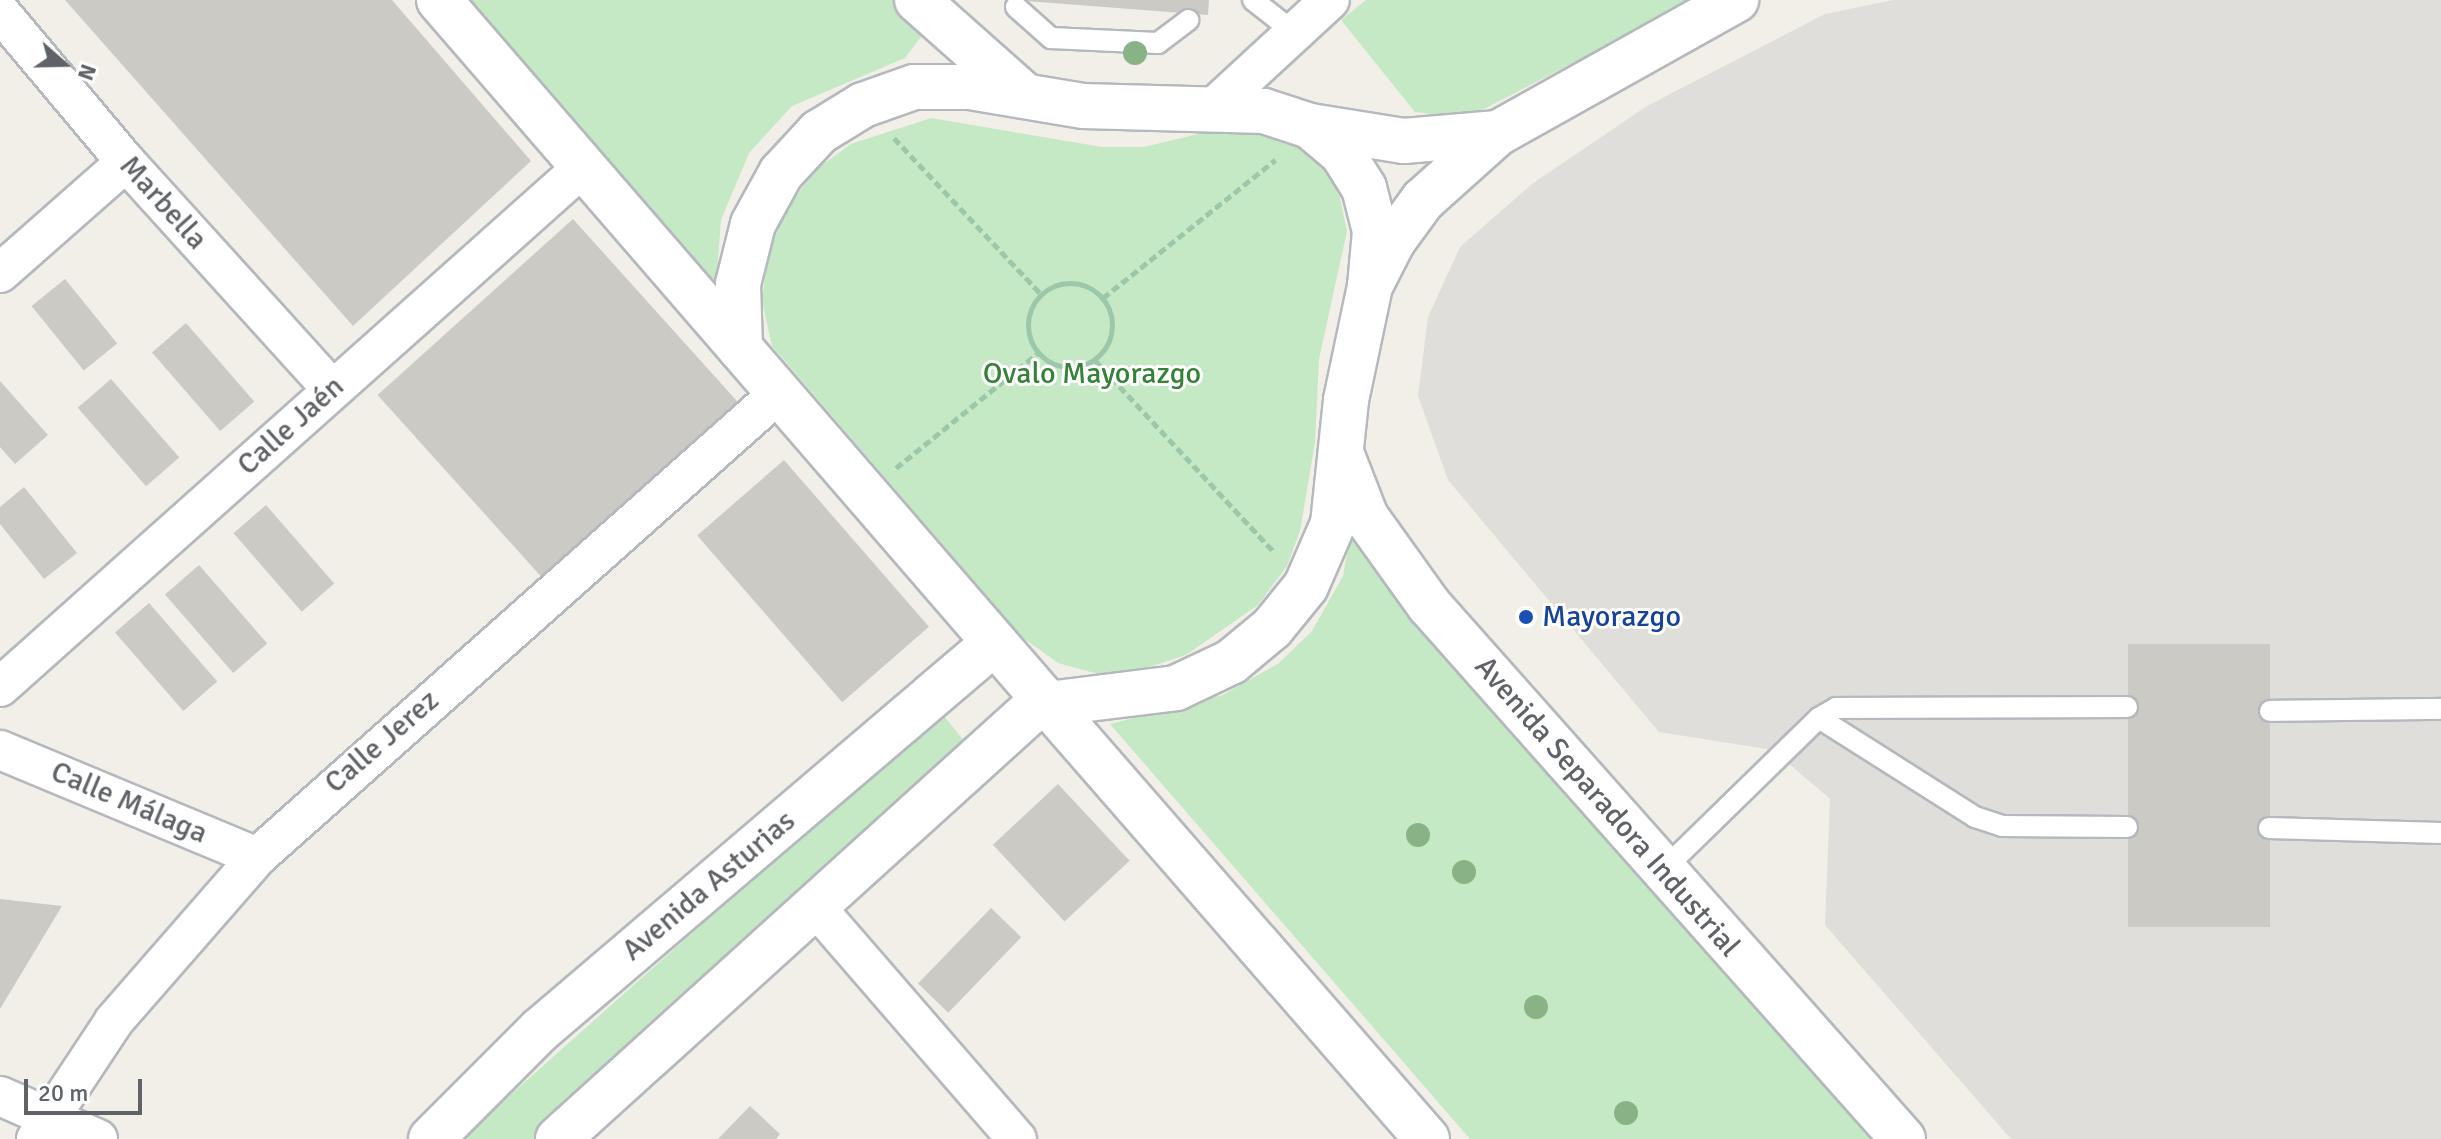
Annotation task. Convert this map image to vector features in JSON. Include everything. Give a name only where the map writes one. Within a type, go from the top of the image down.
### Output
[{"type":"main road","points":[[439,0],[1427,1139]]},
{"type":"main road","points":[[917,0],[1028,98]]},
{"type":"main road","points":[[1370,286],[1393,241],[1423,200],[1498,133],[1736,0]]},
{"type":"main road","points":[[740,348],[738,284],[753,224],[781,173],[819,132],[863,105],[914,87],[969,87],[1028,98],[1133,109],[1215,106],[1264,111],[1310,126],[1404,141],[1498,133]]},
{"type":"main road","points":[[579,1132],[814,905],[1046,702],[1176,688],[1231,662],[1272,628],[1306,586],[1333,524],[1355,341],[1370,286],[1375,231],[1364,188],[1343,154],[1310,126]]},
{"type":"main road","name":"Avenida Separadora Industrial","points":[[1342,455],[1366,517],[1389,556],[1661,872],[1903,1139]]},
{"type":"main road","name":"Avenida Asturias","points":[[431,1139],[540,1030],[994,643]]},
{"type":"street","points":[[1215,106],[1330,0]]},
{"type":"street","name":"Marbella","points":[[0,12],[126,162],[332,389]]},
{"type":"street","points":[[0,273],[126,162]]},
{"type":"street","name":"Calle Jaén","points":[[0,687],[583,167]]},
{"type":"street","name":"Calle Jerez","points":[[43,1128],[114,1021],[257,857],[779,393]]},
{"type":"street","name":"Calle Málaga","points":[[0,750],[257,857]]},
{"type":"street","points":[[814,905],[1017,1139]]},
{"type":"street","points":[[0,1096],[43,1128],[98,1139]]},
{"type":"lane","points":[[1253,0],[1295,33]]},
{"type":"lane","points":[[1016,7],[1051,38],[1158,43],[1188,20]]},
{"type":"lane","points":[[1661,872],[1819,718],[1836,708],[2127,707]]},
{"type":"lane","points":[[2270,711],[2441,709]]},
{"type":"lane","points":[[1819,718],[1975,817],[2002,826],[2127,827]]},
{"type":"lane","points":[[2269,828],[2441,833]]},
{"type":"path","points":[[1103,298],[1310,126]]},
{"type":"path","points":[[885,129],[1041,294]]},
{"type":"path","points":[[1066,283],[1080,284],[1103,298],[1112,323],[1111,337],[1095,360],[1071,368],[1038,353],[1028,329],[1041,294],[1066,283]]},
{"type":"path","points":[[883,479],[1038,353]]},
{"type":"path","points":[[1095,360],[1287,566]]},
{"type":"shaded area","points":[[1893,0],[2441,0],[2441,1139],[2011,1139],[1825,925],[1830,799],[1773,750],[1659,732],[1448,480],[1418,396],[1428,317],[1460,247],[1532,184],[1647,106],[1825,14]]},
{"type":"green space","points":[[470,0],[898,0],[926,30],[905,58],[792,106],[749,153],[721,220],[716,285]]},
{"type":"green space","points":[[1366,0],[1694,0],[1480,111],[1450,116],[1415,112],[1341,20]]},
{"type":"green space","name":"Ovalo Mayorazgo","points":[[931,118],[1102,147],[1144,147],[1219,129],[1258,128],[1296,143],[1321,163],[1339,194],[1347,231],[1319,359],[1315,442],[1300,531],[1287,566],[1258,605],[1186,655],[1140,670],[1098,674],[1058,663],[1022,637],[772,346],[762,301],[768,251],[789,206],[815,170],[851,144]]},
{"type":"green space","points":[[1350,537],[1719,933],[1902,1139],[1470,1139],[1110,724],[1223,695],[1279,663],[1312,631],[1343,576]]},
{"type":"green space","points":[[938,714],[944,716],[968,746],[539,1139],[461,1139]]},
{"type":"building","points":[[65,0],[392,0],[531,161],[353,326]]},
{"type":"building","points":[[1014,0],[1209,0],[1208,15]]},
{"type":"building","points":[[573,219],[741,406],[546,582],[378,395]]},
{"type":"building","points":[[65,279],[117,344],[84,371],[32,306]]},
{"type":"building","points":[[186,323],[254,401],[220,431],[152,353]]},
{"type":"building","points":[[111,379],[179,457],[146,486],[78,408]]},
{"type":"building","points":[[0,381],[48,435],[15,464],[0,447]]},
{"type":"building","points":[[784,460],[929,627],[842,702],[697,535]]},
{"type":"building","points":[[24,487],[77,553],[44,579],[0,524],[0,507]]},
{"type":"building","points":[[266,505],[334,583],[302,612],[234,533]]},
{"type":"building","points":[[199,565],[267,643],[233,673],[165,595]]},
{"type":"building","points":[[149,603],[217,681],[183,711],[115,633]]},
{"type":"building","points":[[2128,644],[2270,644],[2270,927],[2128,927]]},
{"type":"building","points":[[1058,784],[1130,861],[1065,921],[993,845]]},
{"type":"building","points":[[0,899],[62,906],[0,1009]]},
{"type":"building","points":[[991,908],[1021,937],[948,1013],[918,984]]},
{"type":"building","points":[[750,1106],[780,1134],[776,1139],[718,1139]]},
{"type":"place","name":"Mayorazgo","points":[[1526,617]]}]
